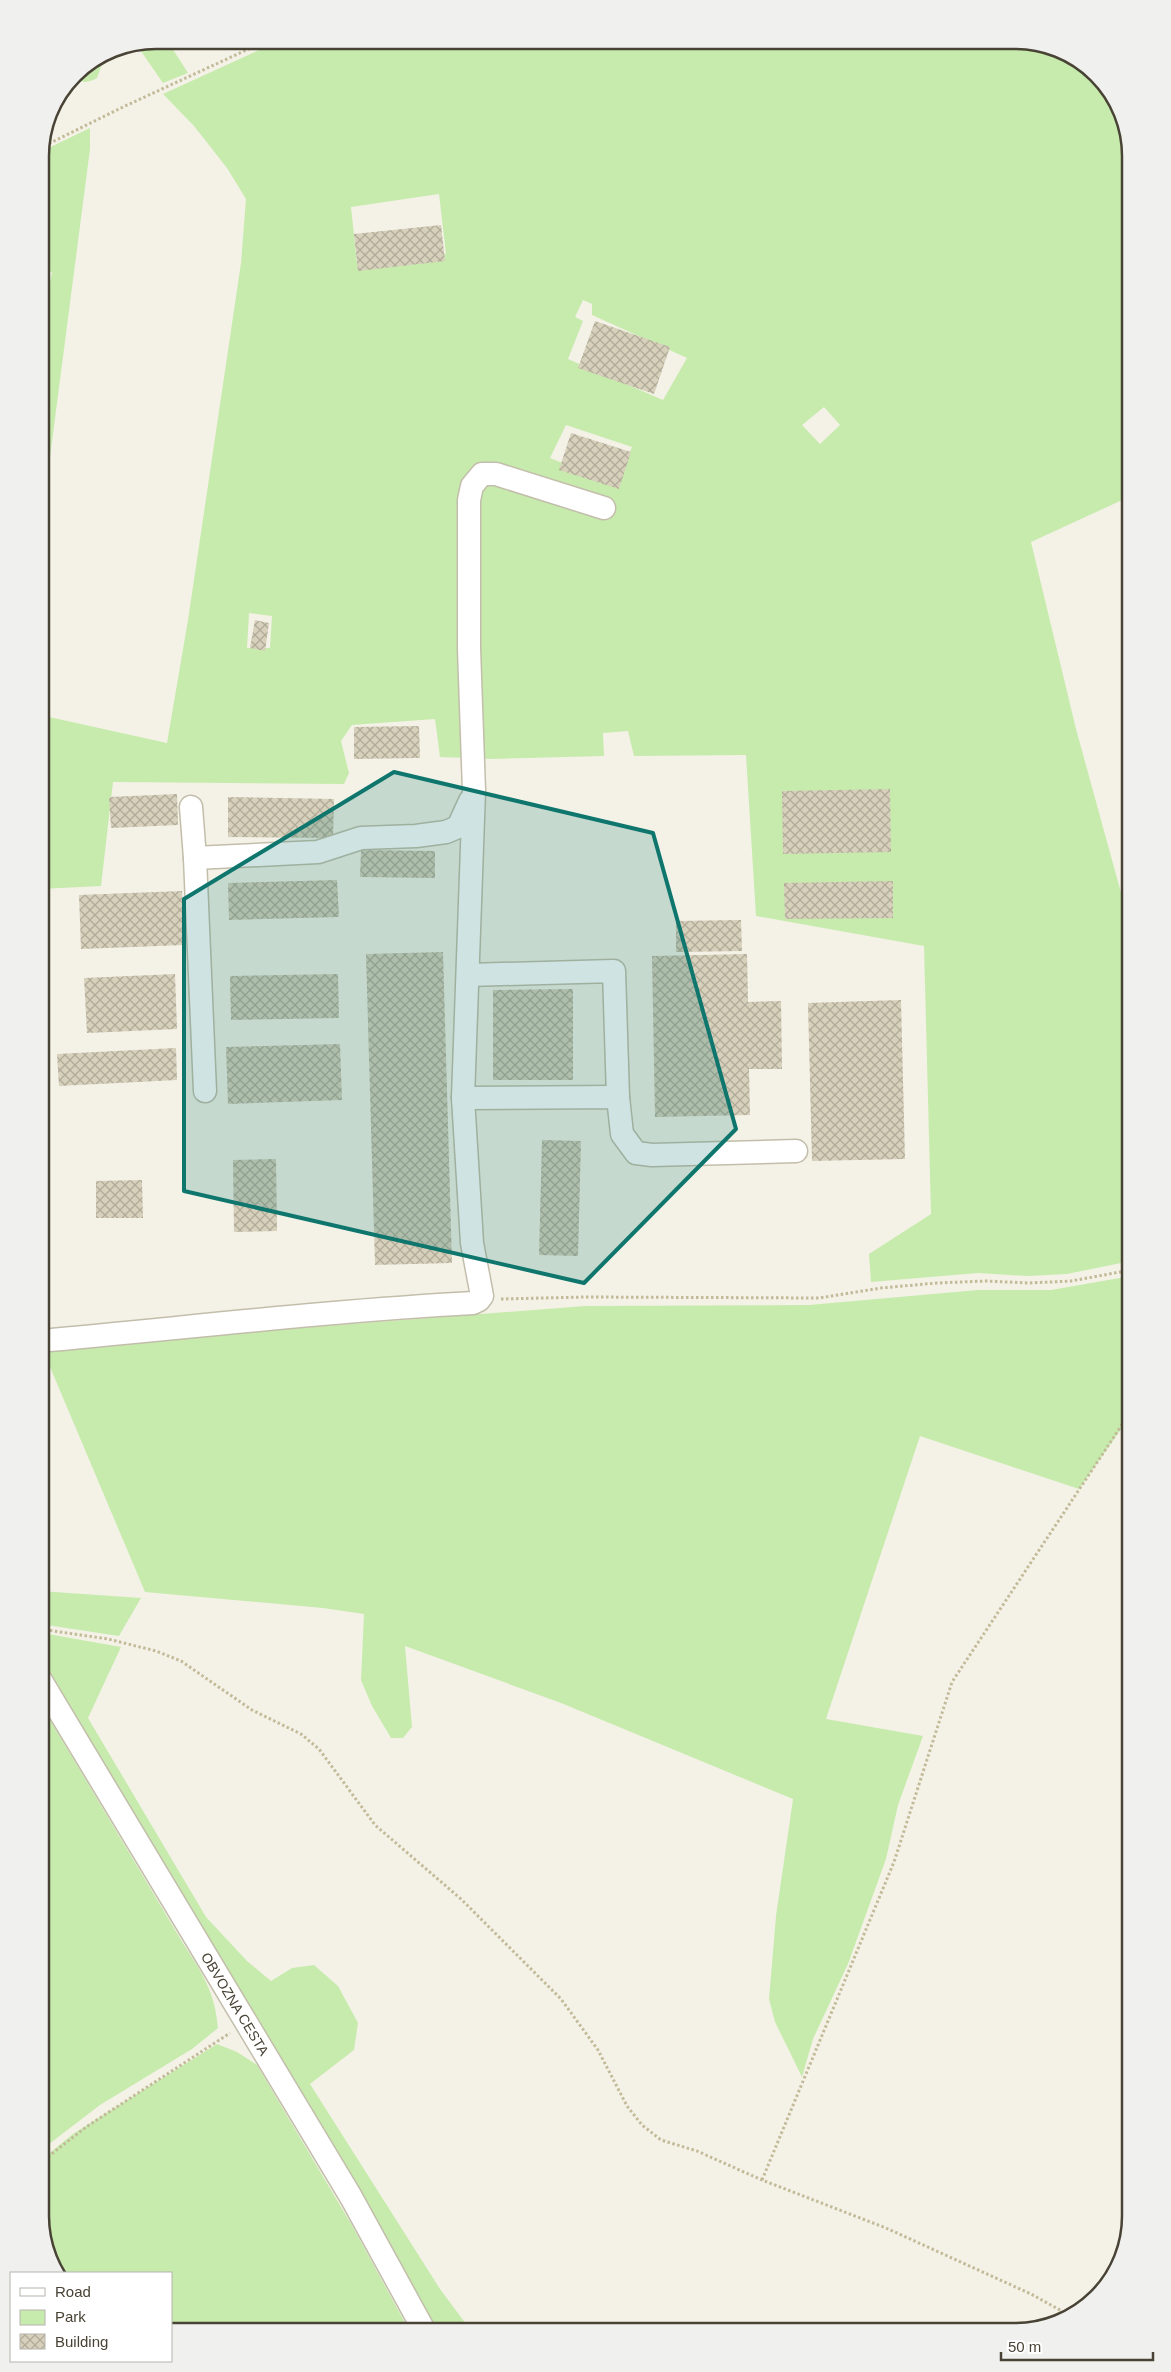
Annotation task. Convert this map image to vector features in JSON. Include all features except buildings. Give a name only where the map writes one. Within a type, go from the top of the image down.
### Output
[{"type":"street","points":[[49,1341],[121,1332],[473,1302],[480,1298],[472,1243],[463,1098],[474,791],[469,649],[468,500],[472,486],[482,474],[496,474],[604,508]]},
{"type":"street","points":[[195,858],[318,852],[362,838],[416,836],[446,832],[458,827],[474,791]]},
{"type":"street","points":[[191,807],[205,1091]]},
{"type":"street","points":[[468,975],[614,972],[618,1097],[622,1134],[636,1152],[652,1155],[796,1152]]},
{"type":"street","points":[[463,1098],[618,1097]]},
{"type":"street","name":"OBVOZNA CESTA","points":[[49,1695],[351,2197],[419,2323]]},
{"type":"path","points":[[50,143],[123,106],[248,49]]},
{"type":"path","points":[[480,1298],[819,1298],[881,1288],[937,1283],[986,1281],[1029,1283],[1071,1280],[1122,1272]]},
{"type":"path","points":[[762,2180],[894,1862],[952,1682],[1122,1426]]},
{"type":"path","points":[[49,1629],[108,1639],[156,1651],[181,1661],[252,1710],[301,1734],[319,1749],[376,1825],[461,1899],[561,1998],[598,2050],[627,2106],[642,2125],[661,2140],[696,2151],[762,2180],[886,2228],[1031,2294],[1063,2312]]},
{"type":"path","points":[[49,2157],[86,2127],[222,2040],[245,2020]]},
{"type":"highlighted area","points":[[394,772],[653,833],[736,1129],[584,1283],[184,1191],[184,899]]},
{"type":"green space","points":[[173,49],[188,73],[163,83],[140,50]]},
{"type":"green space","points":[[261,49],[1022,49],[1049,54],[1075,67],[1086,75],[1100,91],[1108,102],[1119,128],[1122,156],[1122,500],[1031,542],[1076,729],[1122,896],[1122,1263],[1067,1274],[1028,1276],[978,1273],[871,1282],[869,1254],[931,1214],[924,946],[756,916],[746,755],[634,756],[628,731],[603,733],[604,756],[494,759],[440,757],[435,719],[352,725],[341,741],[349,773],[344,784],[113,782],[101,886],[49,889],[49,717],[167,743],[188,620],[241,263],[246,199],[227,168],[194,126],[163,94]],"holes":[[[439,194],[446,254],[357,263],[351,207]],[[583,300],[592,304],[592,315],[687,358],[663,400],[568,359],[583,321],[575,317]],[[824,407],[840,425],[820,444],[802,425]],[[566,425],[632,447],[615,484],[550,458]],[[249,613],[272,616],[270,648],[247,648]]]},
{"type":"green space","points":[[102,64],[97,78],[85,82],[80,80]]},
{"type":"green space","points":[[90,128],[90,149],[49,465],[49,288],[52,272],[49,272],[49,148]]},
{"type":"green space","points":[[1122,1278],[1122,1428],[1079,1489],[920,1436],[826,1719],[923,1736],[898,1805],[886,1859],[848,1964],[813,2039],[802,2077],[775,2022],[769,1999],[776,1916],[793,1799],[561,1703],[405,1646],[412,1727],[403,1738],[391,1738],[372,1706],[361,1680],[364,1614],[323,1608],[145,1592],[49,1365],[49,1347],[585,1306],[809,1305],[978,1290],[1051,1290]]},
{"type":"green space","points":[[49,1592],[141,1598],[119,1636],[49,1625]]},
{"type":"green space","points":[[49,1634],[121,1647],[88,1718],[206,1917],[247,1961],[271,1981],[292,1968],[314,1965],[338,1986],[358,2023],[354,2050],[310,2084],[440,2289],[465,2323],[431,2323],[374,2218],[49,1670]]},
{"type":"green space","points":[[49,1718],[207,1984],[214,2004],[218,2028],[192,2049],[100,2105],[49,2144]]},
{"type":"green space","points":[[217,2044],[237,2052],[257,2065],[354,2229],[405,2323],[172,2323],[172,2272],[64,2272],[52,2244],[49,2223],[49,2154],[73,2134]]}]
